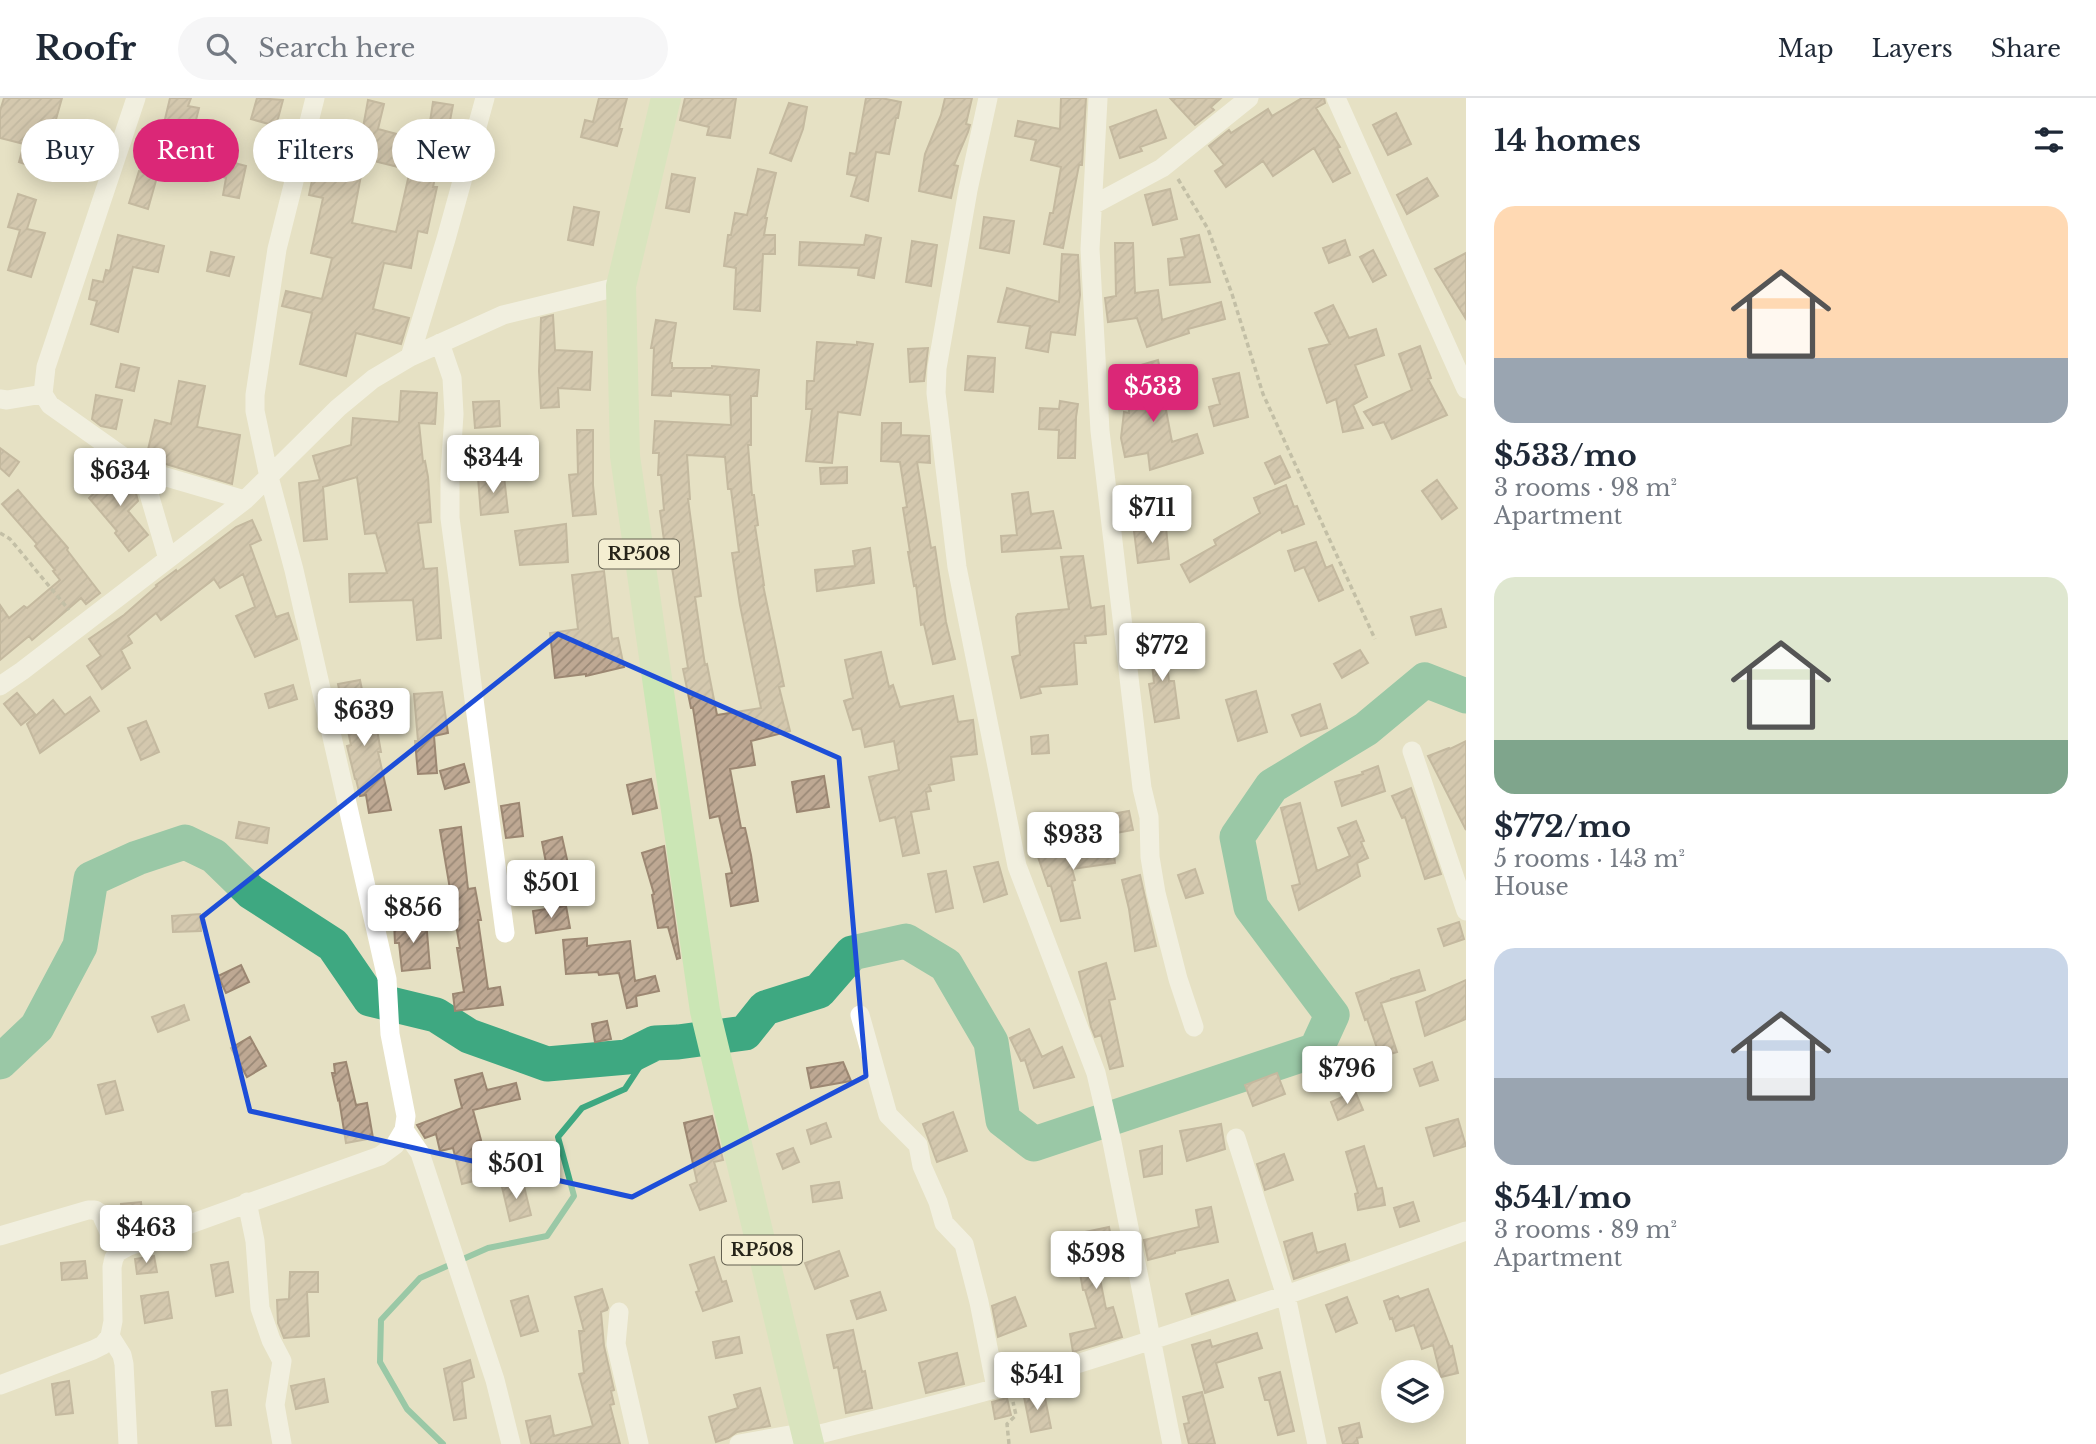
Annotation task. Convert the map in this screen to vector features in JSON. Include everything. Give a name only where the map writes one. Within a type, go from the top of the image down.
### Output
[{"type":"main road","name":"RP508","points":[[666,98],[621,286],[625,456],[705,1011],[808,1438]]},
{"type":"street","points":[[136,98],[46,367],[43,394],[50,405],[142,470],[245,500]]},
{"type":"street","points":[[0,1385],[103,1345],[110,1336],[113,1321],[112,1267],[118,1252],[247,1202],[380,1156],[395,1145],[404,1130],[406,1116],[390,1034],[387,979],[295,570],[269,477],[255,411],[255,395],[277,249],[315,98]]},
{"type":"street","points":[[410,357],[485,98]]},
{"type":"street","points":[[988,98],[968,190],[937,368],[936,393],[957,567],[1017,866],[1096,1073],[1172,1444]]},
{"type":"street","points":[[1093,205],[1169,163],[1249,98]]},
{"type":"street","points":[[1336,98],[1466,389]]},
{"type":"street","points":[[1098,99],[1090,249],[1100,431],[1142,788],[1149,817],[1150,857],[1156,893],[1178,979],[1194,1027]]},
{"type":"street","points":[[0,685],[245,500],[338,408],[373,379],[410,357],[503,315],[621,286]]},
{"type":"street","points":[[440,343],[452,378],[454,414],[450,518],[505,933]]},
{"type":"street","points":[[0,399],[43,394]]},
{"type":"street","points":[[142,470],[168,559]]},
{"type":"street","points":[[1412,751],[1466,911]]},
{"type":"street","points":[[860,1015],[888,1115],[918,1145],[922,1167],[944,1223],[964,1244],[1002,1386]]},
{"type":"street","points":[[404,1130],[420,1153],[495,1380],[511,1444]]},
{"type":"street","points":[[1237,1138],[1286,1296],[1317,1444]]},
{"type":"street","points":[[247,1202],[255,1241],[260,1308],[271,1340],[282,1361],[275,1405],[282,1444]]},
{"type":"street","points":[[0,1236],[95,1210],[101,1214],[118,1252]]},
{"type":"street","points":[[739,1444],[808,1438],[1002,1386],[1286,1296],[1466,1231]]},
{"type":"street","points":[[619,1312],[615,1344],[639,1444]]},
{"type":"street","points":[[110,1336],[124,1364],[128,1444]]},
{"type":"path","points":[[1169,163],[1208,229],[1232,294],[1263,394],[1376,639]]},
{"type":"path","points":[[0,533],[10,539],[81,625]]},
{"type":"path","points":[[1002,1386],[1016,1415],[1007,1424],[1009,1444]]},
{"type":"highlighted area","points":[[558,634],[839,758],[866,1076],[632,1197],[250,1111],[202,917]]},
{"type":"building","points":[[4,98],[62,98],[56,119],[21,119],[21,143],[0,138],[0,111]]},
{"type":"building","points":[[170,98],[191,98],[188,106],[199,108],[196,119],[165,119]]},
{"type":"building","points":[[257,98],[283,100],[278,119],[251,119]]},
{"type":"building","points":[[599,98],[627,98],[617,146],[581,137],[585,120],[593,122]]},
{"type":"building","points":[[685,98],[736,98],[730,138],[707,135],[709,127],[680,120]]},
{"type":"building","points":[[866,98],[901,102],[889,154],[876,152],[868,201],[851,196],[857,176],[847,174],[850,153],[856,154]]},
{"type":"building","points":[[945,98],[972,98],[966,124],[970,125],[954,165],[958,166],[951,198],[919,191],[925,154]]},
{"type":"building","points":[[1061,98],[1086,98],[1082,165],[1079,165],[1063,248],[1044,244],[1050,213],[1053,213],[1061,167],[1031,160],[1036,140],[1015,136],[1018,121],[1060,129]]},
{"type":"building","points":[[1170,98],[1221,98],[1211,107],[1214,110],[1195,125]]},
{"type":"building","points":[[1302,98],[1324,98],[1325,103],[1316,108],[1340,147],[1337,148],[1350,173],[1333,182],[1314,148],[1273,176],[1263,161],[1226,187],[1215,171],[1224,165],[1209,146],[1229,130],[1231,133],[1268,109],[1272,116]]},
{"type":"building","points":[[368,100],[384,104],[378,129],[378,119],[365,119]]},
{"type":"building","points":[[433,102],[453,105],[450,119],[430,119]]},
{"type":"building","points":[[789,103],[807,107],[803,129],[791,161],[770,153]]},
{"type":"building","points":[[1156,110],[1166,138],[1140,147],[1142,151],[1120,158],[1110,127]]},
{"type":"building","points":[[1396,113],[1411,144],[1388,155],[1373,125]]},
{"type":"building","points":[[378,129],[392,133],[392,166],[378,162]]},
{"type":"building","points":[[239,164],[246,166],[239,198],[223,195],[225,182],[239,182]]},
{"type":"building","points":[[758,169],[776,173],[765,218],[764,235],[775,235],[775,254],[763,254],[760,311],[734,309],[736,268],[724,266],[728,235],[731,235],[735,213],[747,215]]},
{"type":"building","points":[[672,174],[695,178],[689,212],[666,208]]},
{"type":"building","points":[[1427,178],[1438,196],[1407,214],[1397,195]]},
{"type":"building","points":[[136,182],[156,182],[148,209],[129,203]]},
{"type":"building","points":[[312,182],[360,182],[352,223],[396,232],[407,182],[434,182],[433,187],[437,187],[427,233],[418,231],[411,268],[384,263],[373,309],[409,318],[401,344],[356,333],[346,376],[300,364],[312,313],[282,306],[286,291],[322,299],[332,258],[311,253],[323,198],[309,195]]},
{"type":"building","points":[[1170,189],[1177,219],[1153,225],[1145,195]]},
{"type":"building","points":[[18,194],[36,200],[27,229],[45,233],[31,277],[8,270],[20,230],[8,227]]},
{"type":"building","points":[[574,207],[599,212],[593,245],[568,240]]},
{"type":"building","points":[[984,217],[1014,221],[1009,253],[980,248]]},
{"type":"building","points":[[118,235],[164,246],[158,272],[133,267],[118,332],[91,324],[97,301],[89,299],[93,280],[103,282],[106,270],[110,271]]},
{"type":"building","points":[[866,235],[881,238],[874,278],[858,275],[859,268],[799,265],[800,242],[864,245]]},
{"type":"building","points":[[1199,235],[1210,282],[1170,285],[1168,259],[1185,257],[1181,239]]},
{"type":"building","points":[[1345,240],[1350,255],[1329,263],[1323,248]]},
{"type":"building","points":[[912,241],[937,245],[931,286],[906,282]]},
{"type":"building","points":[[1115,243],[1133,243],[1135,293],[1158,290],[1162,320],[1221,302],[1225,319],[1188,329],[1189,333],[1147,347],[1137,318],[1108,322],[1105,298],[1116,296]]},
{"type":"building","points":[[1373,250],[1386,275],[1373,282],[1360,257]]},
{"type":"building","points":[[211,252],[234,257],[229,276],[207,271]]},
{"type":"building","points":[[1466,253],[1466,319],[1435,269]]},
{"type":"building","points":[[1062,254],[1078,255],[1080,295],[1075,335],[1051,332],[1048,352],[1026,348],[1030,326],[998,322],[1007,288],[1059,302]]},
{"type":"building","points":[[1333,305],[1349,338],[1376,329],[1384,355],[1355,365],[1367,397],[1353,405],[1363,428],[1343,432],[1336,399],[1327,403],[1309,349],[1330,344],[1315,313]]},
{"type":"building","points":[[553,315],[555,350],[592,352],[590,390],[558,388],[559,407],[541,408],[541,318]]},
{"type":"building","points":[[656,320],[676,323],[670,363],[672,368],[712,366],[759,370],[757,396],[751,396],[751,445],[748,445],[752,495],[758,525],[755,526],[763,585],[784,686],[779,687],[790,731],[751,741],[755,765],[730,769],[741,828],[745,828],[751,855],[758,901],[731,906],[726,874],[732,873],[719,816],[710,818],[693,708],[683,669],[688,668],[670,555],[666,555],[660,511],[664,510],[661,475],[658,475],[659,453],[653,453],[655,421],[731,425],[730,395],[671,391],[671,396],[652,395],[654,348],[651,348]],"holes":[[[687,455],[725,457],[739,552],[732,553],[761,708],[717,715],[707,664],[705,665],[695,597],[701,596],[688,499]]]},
{"type":"building","points":[[817,342],[873,344],[860,415],[838,412],[832,463],[806,461],[812,409],[806,409],[807,381],[814,381]]},
{"type":"building","points":[[1420,346],[1431,378],[1428,379],[1447,415],[1392,439],[1384,422],[1373,425],[1364,412],[1412,390],[1399,354]]},
{"type":"building","points":[[928,348],[924,381],[910,382],[908,349]]},
{"type":"building","points":[[968,356],[995,358],[993,392],[965,390]]},
{"type":"building","points":[[1158,360],[1172,442],[1197,434],[1203,453],[1150,470],[1148,453],[1125,457],[1121,438],[1124,412],[1129,413],[1130,384],[1146,385],[1141,365]]},
{"type":"building","points":[[121,364],[139,368],[134,391],[116,387]]},
{"type":"building","points":[[1239,373],[1248,417],[1214,426],[1209,407],[1220,404],[1213,379]]},
{"type":"building","points":[[179,381],[205,386],[197,427],[240,435],[232,484],[146,458],[155,420],[171,424]]},
{"type":"building","points":[[401,391],[437,393],[435,424],[419,423],[423,462],[425,461],[428,477],[431,522],[418,523],[424,569],[437,568],[441,638],[417,640],[413,600],[350,602],[349,574],[387,573],[376,533],[365,534],[357,477],[323,487],[327,539],[304,541],[299,483],[320,480],[313,456],[351,445],[353,418],[399,422]]},
{"type":"building","points":[[96,395],[122,400],[116,429],[101,426],[92,419]]},
{"type":"building","points":[[499,401],[500,426],[475,428],[473,402]]},
{"type":"building","points":[[1060,401],[1078,404],[1075,458],[1058,458],[1059,430],[1039,429],[1040,408],[1059,409]]},
{"type":"building","points":[[882,423],[901,423],[901,435],[929,436],[930,463],[917,462],[931,548],[935,547],[946,622],[955,659],[933,664],[924,624],[921,625],[908,552],[903,508],[907,507],[900,462],[881,461]]},
{"type":"building","points":[[577,430],[593,430],[596,514],[573,516],[569,475],[578,474]]},
{"type":"building","points":[[0,448],[19,462],[9,476],[0,468]]},
{"type":"building","points":[[1280,456],[1290,477],[1275,484],[1265,463]]},
{"type":"building","points":[[847,467],[847,483],[821,484],[820,468]]},
{"type":"building","points":[[119,469],[132,478],[138,501],[128,511],[148,535],[129,551],[115,533],[117,531],[89,498]]},
{"type":"building","points":[[504,476],[508,512],[481,515],[478,478]]},
{"type":"building","points":[[1437,480],[1457,508],[1442,519],[1422,491]]},
{"type":"building","points":[[1286,485],[1304,524],[1282,533],[1281,529],[1190,582],[1181,565],[1216,545],[1214,540],[1260,513],[1254,498]]},
{"type":"building","points":[[18,490],[68,548],[100,593],[86,604],[81,598],[32,640],[29,636],[0,660],[0,605],[9,618],[24,606],[27,608],[60,580],[35,546],[37,544],[2,504]]},
{"type":"building","points":[[1028,492],[1031,514],[1053,511],[1061,548],[1002,552],[1001,536],[1017,535],[1012,494]]},
{"type":"building","points":[[252,520],[261,540],[250,545],[276,617],[288,613],[297,639],[255,657],[236,616],[255,607],[243,574],[220,588],[214,579],[161,620],[156,613],[128,636],[132,643],[121,650],[130,668],[102,689],[87,666],[101,656],[89,639],[124,615],[176,570],[177,572],[236,527]]},
{"type":"building","points":[[566,524],[568,562],[520,565],[515,531]]},
{"type":"building","points":[[1166,527],[1169,559],[1138,563],[1134,531]]},
{"type":"building","points":[[1316,542],[1326,568],[1332,565],[1343,590],[1319,601],[1304,567],[1295,571],[1288,551]]},
{"type":"building","points":[[870,548],[874,583],[817,591],[815,570],[855,566],[853,551]]},
{"type":"building","points":[[1083,556],[1091,608],[1104,606],[1106,634],[1085,636],[1086,643],[1074,643],[1077,684],[1039,687],[1041,693],[1021,698],[1012,657],[1020,655],[1016,617],[1018,614],[1069,609],[1061,557]]},
{"type":"building","points":[[604,571],[612,639],[618,638],[624,667],[586,676],[555,678],[550,633],[578,629],[572,575]]},
{"type":"building","points":[[1441,609],[1446,627],[1416,635],[1411,617]]},
{"type":"building","points":[[1164,635],[1169,681],[1174,681],[1179,718],[1155,722],[1149,684],[1154,683],[1149,636]]},
{"type":"building","points":[[1360,650],[1368,663],[1342,678],[1334,664]]},
{"type":"building","points":[[881,652],[889,687],[893,685],[900,707],[953,696],[958,722],[973,720],[977,754],[951,757],[954,780],[929,785],[931,791],[926,792],[929,809],[911,812],[919,853],[903,856],[895,817],[880,821],[869,777],[899,770],[894,741],[865,747],[861,728],[853,730],[844,701],[853,698],[845,660]]},
{"type":"building","points":[[360,680],[367,714],[374,713],[381,752],[378,752],[391,810],[369,813],[366,795],[360,796],[347,746],[351,745],[338,684]]},
{"type":"building","points":[[293,685],[297,699],[269,708],[265,694]]},
{"type":"building","points":[[1256,691],[1267,732],[1238,741],[1226,700]]},
{"type":"building","points":[[442,692],[448,733],[434,736],[437,773],[418,774],[414,694]]},
{"type":"building","points":[[17,693],[35,714],[21,725],[4,704]]},
{"type":"building","points":[[90,697],[99,711],[40,753],[27,724],[53,700],[65,715]]},
{"type":"building","points":[[1320,704],[1327,728],[1301,736],[1292,715]]},
{"type":"building","points":[[146,721],[159,752],[141,760],[128,728]]},
{"type":"building","points":[[1048,735],[1049,753],[1032,754],[1031,737]]},
{"type":"building","points":[[1466,741],[1466,830],[1428,756]]},
{"type":"building","points":[[464,764],[469,782],[445,789],[440,771]]},
{"type":"building","points":[[1378,766],[1385,791],[1342,806],[1335,782],[1363,774],[1362,772]]},
{"type":"building","points":[[824,776],[829,807],[797,812],[792,782]]},
{"type":"building","points":[[651,779],[657,808],[633,814],[627,785]]},
{"type":"building","points":[[1411,788],[1441,874],[1425,879],[1405,817],[1402,818],[1392,796]]},
{"type":"building","points":[[519,803],[523,836],[506,838],[501,806]]},
{"type":"building","points":[[1300,803],[1317,871],[1350,856],[1338,828],[1356,821],[1368,858],[1357,863],[1360,876],[1299,910],[1292,886],[1300,884],[1281,808]]},
{"type":"building","points":[[1129,811],[1133,830],[1104,835],[1100,816]]},
{"type":"building","points":[[239,822],[269,828],[267,843],[236,838]]},
{"type":"building","points":[[461,827],[468,889],[475,888],[481,920],[478,920],[488,989],[500,987],[503,1005],[455,1011],[453,994],[464,992],[457,948],[460,948],[440,830]]},
{"type":"building","points":[[562,837],[568,864],[547,868],[542,842]]},
{"type":"building","points":[[1112,838],[1115,863],[1072,869],[1080,918],[1061,921],[1051,886],[1048,886],[1038,857]]},
{"type":"building","points":[[664,846],[680,958],[677,959],[668,927],[658,928],[652,895],[654,894],[642,853]]},
{"type":"building","points":[[998,862],[1007,894],[984,902],[974,867]]},
{"type":"building","points":[[1195,869],[1203,893],[1186,898],[1178,875]]},
{"type":"building","points":[[946,871],[953,908],[936,912],[928,874]]},
{"type":"building","points":[[1140,875],[1156,946],[1135,951],[1122,880]]},
{"type":"building","points":[[566,906],[570,928],[536,933],[533,911]]},
{"type":"building","points":[[200,914],[201,931],[173,932],[172,916]]},
{"type":"building","points":[[426,920],[430,968],[402,971],[399,943],[395,943],[394,923]]},
{"type":"building","points":[[1459,922],[1464,939],[1444,946],[1438,929]]},
{"type":"building","points":[[587,938],[587,946],[630,941],[635,981],[655,976],[659,991],[636,996],[637,1006],[627,1008],[619,973],[566,974],[563,940]]},
{"type":"building","points":[[1106,963],[1115,999],[1109,1000],[1123,1066],[1110,1069],[1101,1035],[1095,1037],[1091,1027],[1079,972]]},
{"type":"building","points":[[241,965],[249,982],[226,993],[218,976]]},
{"type":"building","points":[[1419,970],[1425,990],[1381,1003],[1397,1052],[1380,1057],[1356,993]]},
{"type":"building","points":[[1466,980],[1466,1019],[1425,1036],[1416,1002]]},
{"type":"building","points":[[184,1005],[189,1020],[158,1032],[152,1017]]},
{"type":"building","points":[[607,1021],[611,1039],[595,1042],[592,1024]]},
{"type":"building","points":[[1029,1029],[1042,1057],[1062,1047],[1074,1077],[1034,1088],[1025,1060],[1021,1061],[1010,1038]]},
{"type":"building","points":[[250,1037],[266,1066],[247,1077],[231,1048]]},
{"type":"building","points":[[346,1062],[356,1105],[367,1103],[373,1138],[346,1143],[332,1073],[335,1073],[334,1064]]},
{"type":"building","points":[[843,1062],[851,1081],[811,1088],[807,1068]]},
{"type":"building","points":[[1432,1062],[1438,1080],[1420,1086],[1414,1069]]},
{"type":"building","points":[[482,1073],[487,1090],[516,1083],[520,1099],[473,1110],[481,1140],[477,1141],[486,1178],[462,1184],[453,1148],[440,1151],[436,1134],[425,1138],[417,1125],[462,1108],[455,1080]]},
{"type":"building","points":[[1277,1073],[1285,1094],[1253,1106],[1245,1085]]},
{"type":"building","points":[[115,1081],[123,1110],[106,1114],[98,1085]]},
{"type":"building","points":[[1355,1091],[1363,1110],[1338,1120],[1331,1102]]},
{"type":"building","points":[[953,1112],[967,1151],[937,1162],[923,1124]]},
{"type":"building","points":[[712,1116],[723,1160],[714,1162],[726,1201],[700,1210],[690,1185],[697,1182],[684,1123]]},
{"type":"building","points":[[1458,1119],[1466,1146],[1434,1156],[1426,1128]]},
{"type":"building","points":[[826,1123],[831,1137],[811,1144],[807,1130]]},
{"type":"building","points":[[1221,1124],[1225,1149],[1187,1161],[1180,1131]]},
{"type":"building","points":[[1162,1146],[1162,1174],[1144,1177],[1140,1151]]},
{"type":"building","points":[[1364,1146],[1377,1189],[1382,1188],[1385,1205],[1358,1210],[1355,1194],[1358,1193],[1346,1152]]},
{"type":"building","points":[[793,1148],[799,1162],[783,1169],[777,1154]]},
{"type":"building","points":[[1284,1154],[1293,1180],[1265,1190],[1257,1164]]},
{"type":"building","points":[[523,1182],[531,1215],[510,1221],[502,1187]]},
{"type":"building","points":[[839,1182],[842,1198],[813,1202],[811,1186]]},
{"type":"building","points":[[141,1202],[144,1228],[124,1233],[121,1204]]},
{"type":"building","points":[[1413,1202],[1419,1221],[1400,1227],[1394,1208]]},
{"type":"building","points":[[1211,1207],[1218,1242],[1148,1260],[1144,1240],[1199,1227],[1196,1210]]},
{"type":"building","points":[[1109,1227],[1115,1257],[1099,1260],[1099,1274],[1106,1309],[1113,1307],[1122,1337],[1073,1352],[1070,1334],[1096,1328],[1083,1290],[1077,1257],[1084,1255],[1080,1233]]},
{"type":"building","points":[[1312,1233],[1317,1253],[1345,1244],[1349,1260],[1294,1279],[1284,1242]]},
{"type":"building","points":[[839,1251],[848,1276],[815,1289],[805,1263]]},
{"type":"building","points":[[154,1256],[157,1272],[137,1274],[135,1259]]},
{"type":"building","points":[[714,1257],[732,1301],[703,1311],[690,1265]]},
{"type":"building","points":[[85,1261],[87,1278],[62,1280],[61,1263]]},
{"type":"building","points":[[228,1262],[233,1292],[216,1296],[211,1265]]},
{"type":"building","points":[[290,1272],[318,1272],[318,1292],[307,1292],[309,1336],[284,1338],[278,1323],[277,1300],[289,1299]]},
{"type":"building","points":[[1228,1280],[1235,1300],[1192,1314],[1186,1294]]},
{"type":"building","points":[[602,1289],[608,1308],[601,1312],[604,1346],[614,1390],[611,1391],[614,1404],[610,1405],[620,1444],[531,1444],[526,1421],[550,1416],[554,1436],[593,1426],[579,1374],[584,1373],[579,1331],[584,1331],[575,1297]]},
{"type":"building","points":[[1428,1289],[1450,1347],[1452,1346],[1458,1373],[1444,1376],[1444,1360],[1437,1360],[1433,1345],[1422,1349],[1414,1325],[1396,1331],[1384,1301],[1398,1296],[1400,1299]]},
{"type":"building","points":[[168,1292],[172,1318],[145,1323],[141,1296]]},
{"type":"building","points":[[880,1292],[886,1310],[857,1319],[851,1301]]},
{"type":"building","points":[[528,1296],[538,1331],[521,1336],[511,1301]]},
{"type":"building","points":[[1015,1297],[1026,1326],[998,1337],[992,1306]]},
{"type":"building","points":[[1347,1297],[1357,1323],[1336,1332],[1326,1305]]},
{"type":"building","points":[[853,1330],[872,1408],[846,1413],[838,1367],[834,1368],[827,1335]]},
{"type":"building","points":[[1257,1333],[1262,1348],[1216,1363],[1223,1387],[1205,1393],[1192,1345],[1210,1340],[1212,1347]]},
{"type":"building","points":[[739,1337],[742,1353],[716,1358],[713,1342]]},
{"type":"building","points":[[957,1353],[964,1384],[926,1393],[919,1363]]},
{"type":"building","points":[[470,1360],[474,1377],[462,1382],[466,1418],[454,1420],[444,1369]]},
{"type":"building","points":[[1280,1372],[1294,1431],[1278,1435],[1269,1400],[1265,1400],[1259,1378]]},
{"type":"building","points":[[324,1379],[328,1402],[296,1409],[291,1386]]},
{"type":"building","points":[[69,1381],[73,1413],[56,1415],[52,1384]]},
{"type":"building","points":[[760,1388],[770,1426],[737,1432],[716,1442],[709,1417],[738,1408],[734,1395]]},
{"type":"building","points":[[227,1390],[231,1425],[216,1426],[212,1392]]},
{"type":"building","points":[[1202,1392],[1215,1444],[1189,1444],[1184,1424],[1189,1423],[1183,1397]]},
{"type":"building","points":[[1044,1393],[1051,1428],[1031,1432],[1024,1397]]},
{"type":"building","points":[[1007,1398],[1011,1415],[995,1419],[992,1402]]},
{"type":"building","points":[[1359,1423],[1362,1437],[1357,1438],[1358,1444],[1343,1444],[1339,1428]]},
{"type":"waterway","points":[[0,1062],[37,1027],[80,946],[91,879],[137,858],[185,842],[214,856],[251,892],[333,945],[370,999],[436,1015],[469,1036],[547,1064],[627,1057],[655,1043],[745,1033],[765,1008],[819,991],[852,953],[906,941],[946,965],[991,1042],[1003,1120],[1034,1144],[1316,1050],[1332,1015],[1251,907],[1237,837],[1272,786],[1366,729],[1425,680],[1466,696]]},
{"type":"waterway","points":[[443,1444],[407,1409],[380,1362],[381,1320],[420,1278],[488,1248],[547,1236],[574,1196],[558,1137],[582,1108],[625,1089],[655,1043]]}]
